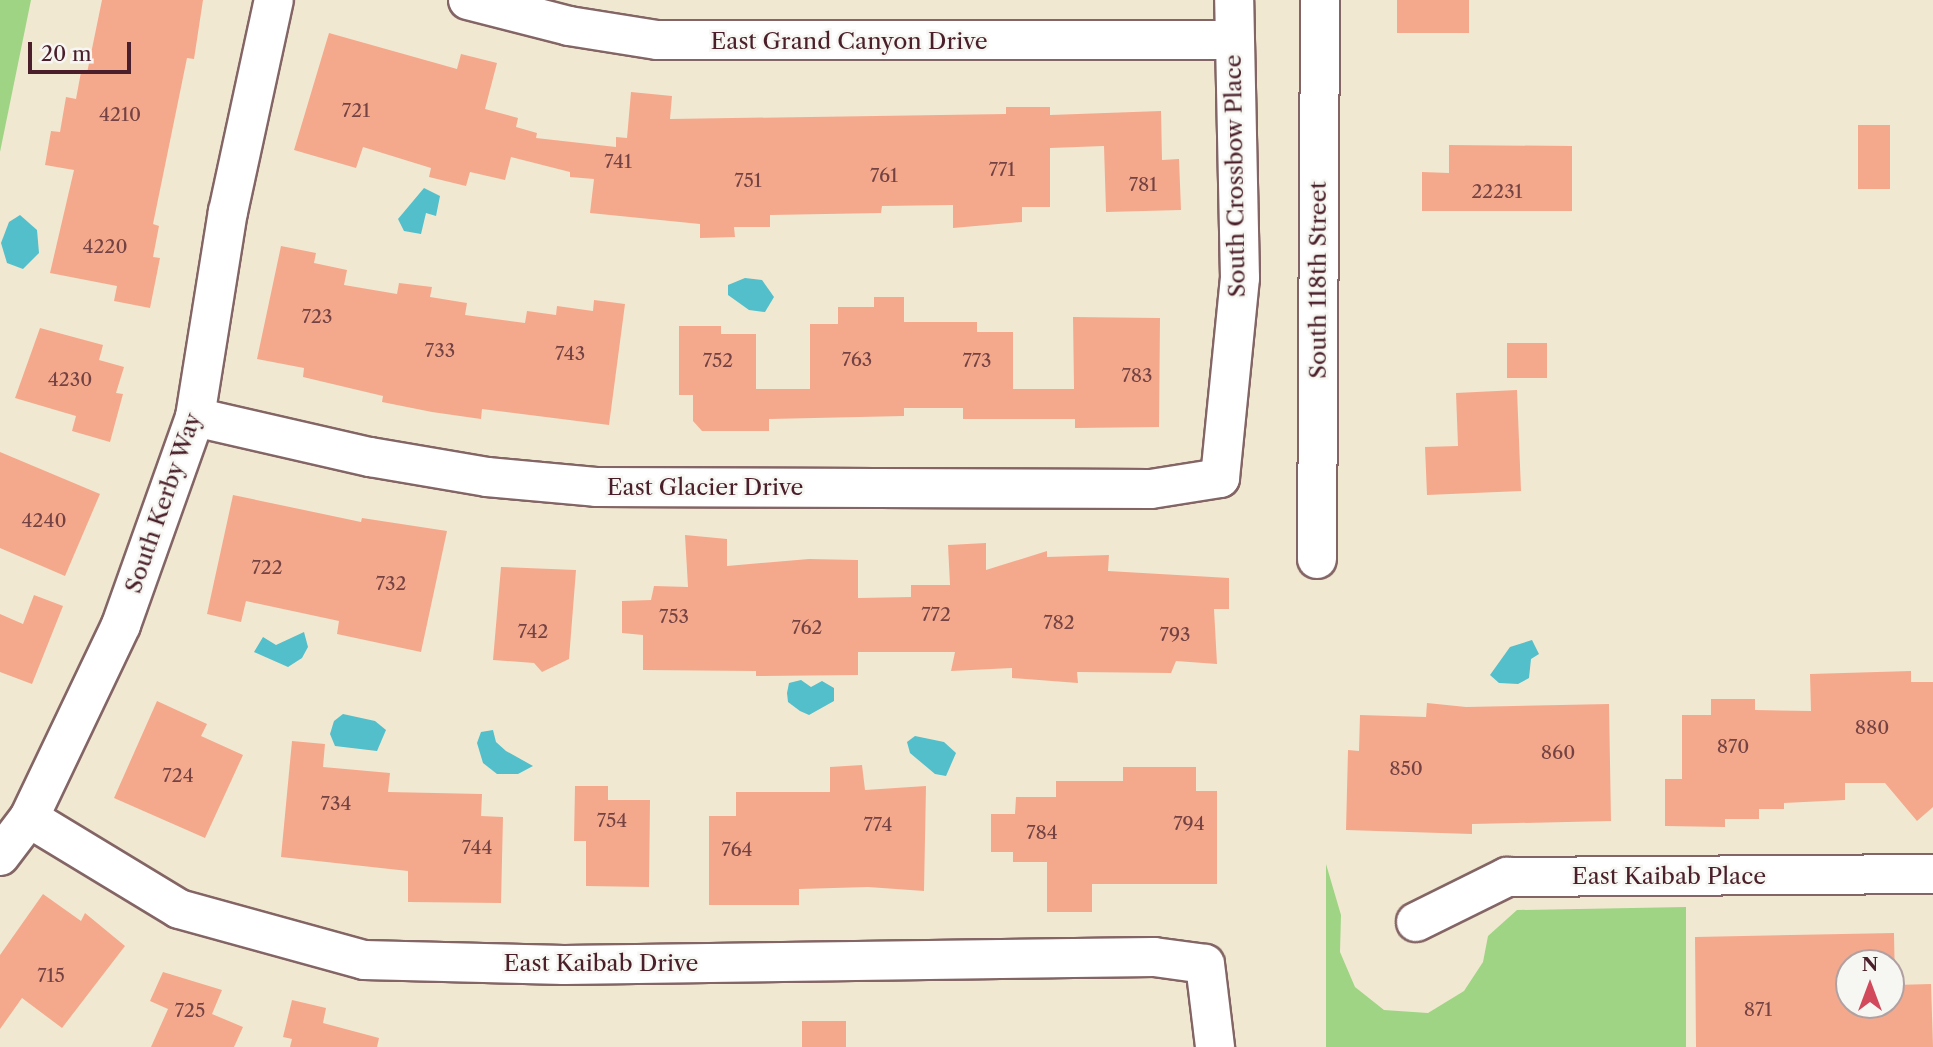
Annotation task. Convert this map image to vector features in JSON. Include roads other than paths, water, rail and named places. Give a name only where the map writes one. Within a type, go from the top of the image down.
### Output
[{"type":"street","name":"South Kerby Way","points":[[0,856],[29,818],[121,625],[195,417],[228,212],[274,0]]},
{"type":"street","name":"East Grand Canyon Drive","points":[[468,0],[569,26],[657,40],[1234,40]]},
{"type":"street","name":"South Crossbow Place","points":[[1220,478],[1240,278],[1234,0]]},
{"type":"street","name":"South 118th Street","points":[[1317,559],[1320,0]]},
{"type":"street","name":"East Glacier Drive","points":[[195,417],[370,457],[487,477],[596,487],[1151,489],[1220,478]]},
{"type":"street","name":"East Kaibab Drive","points":[[29,818],[179,909],[364,960],[564,965],[1154,957],[1205,964],[1215,1047]]},
{"type":"street","name":"East Kaibab Place","points":[[1416,922],[1507,877],[1933,874]]},
{"type":"water","points":[[424,188],[440,196],[436,216],[426,213],[421,234],[404,231],[398,219]]},
{"type":"water","points":[[20,215],[37,230],[39,253],[23,269],[7,263],[1,243],[9,222]]},
{"type":"water","points":[[745,278],[762,280],[774,297],[765,312],[749,310],[728,295],[728,285]]},
{"type":"water","points":[[304,632],[308,647],[302,658],[288,667],[254,652],[263,637],[276,645]]},
{"type":"water","points":[[1532,640],[1539,654],[1531,659],[1529,678],[1518,684],[1499,683],[1490,675],[1510,647]]},
{"type":"water","points":[[801,680],[811,687],[822,681],[834,688],[834,701],[809,715],[800,711],[788,702],[787,693],[789,683]]},
{"type":"water","points":[[343,714],[375,721],[386,730],[377,751],[335,746],[330,734],[334,721]]},
{"type":"water","points":[[493,730],[496,742],[506,751],[533,766],[518,774],[497,774],[483,763],[477,743],[481,732]]},
{"type":"water","points":[[915,736],[944,742],[956,753],[946,776],[935,774],[910,753],[907,742]]}]
